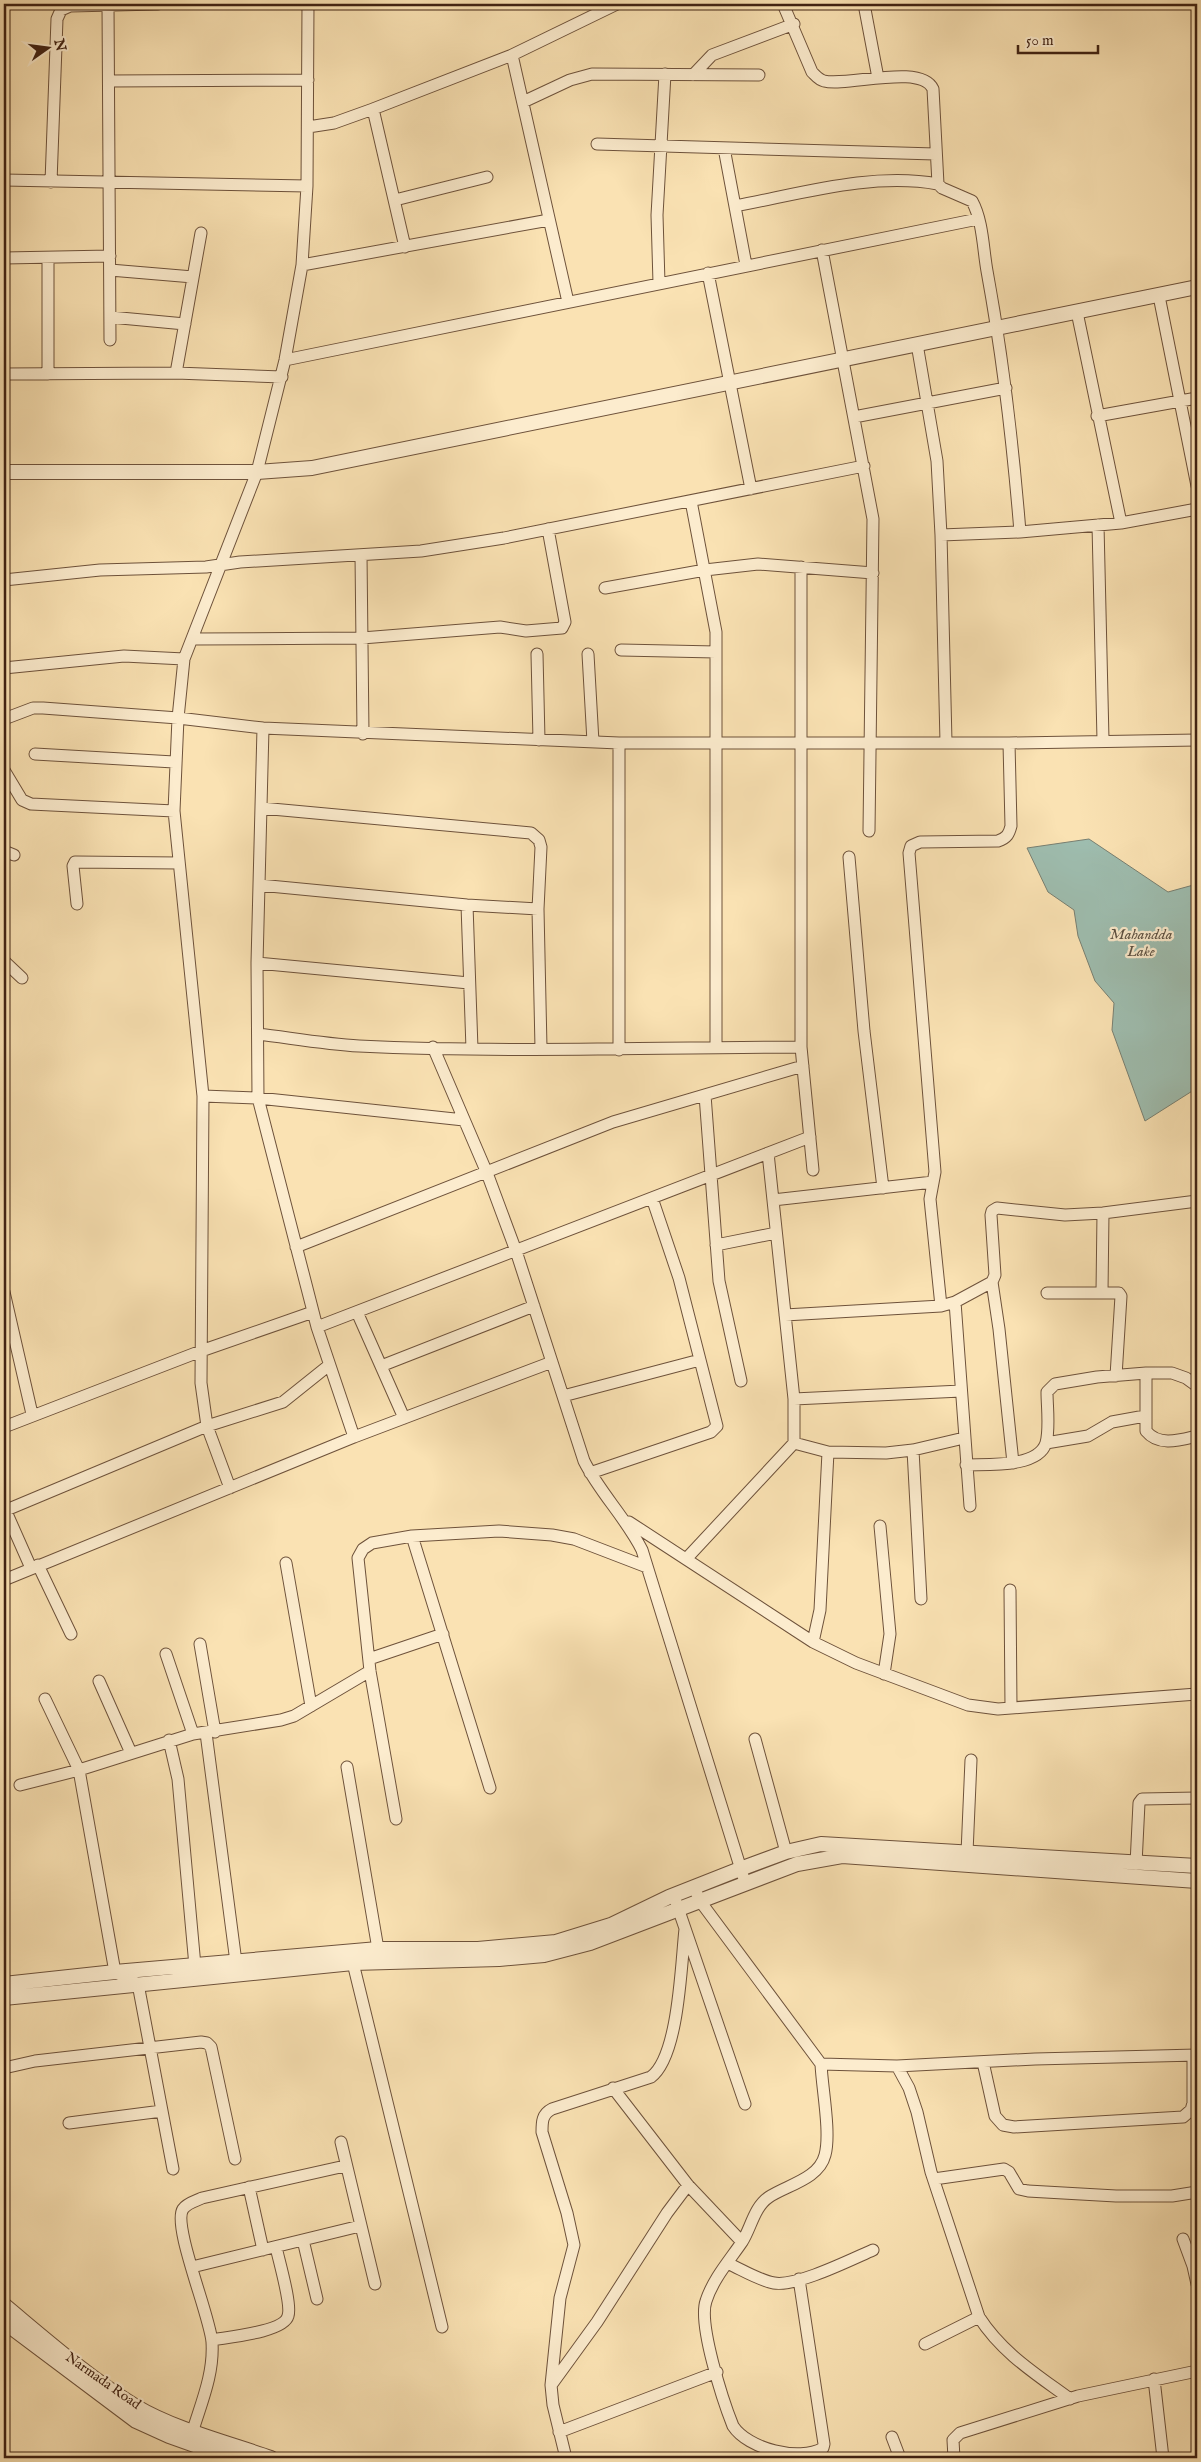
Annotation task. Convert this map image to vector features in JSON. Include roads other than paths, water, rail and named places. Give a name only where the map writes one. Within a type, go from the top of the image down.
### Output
[{"type":"street","points":[[50,182],[57,19],[61,10],[65,6],[158,4]]},
{"type":"street","points":[[230,1488],[207,1426],[203,1400],[201,1351],[203,1096],[178,863],[174,811],[174,762],[184,659],[257,472],[282,377],[302,265],[308,186],[308,4]]},
{"type":"street","points":[[308,127],[334,123],[374,109],[512,55],[617,4]]},
{"type":"street","points":[[783,4],[794,24],[812,72],[817,78],[831,82],[878,78],[920,78],[930,83],[933,89],[938,184]]},
{"type":"street","points":[[864,4],[878,78]]},
{"type":"street","points":[[108,5],[110,340]]},
{"type":"street","points":[[693,75],[712,55],[794,24]]},
{"type":"street","points":[[512,55],[568,302]]},
{"type":"street","points":[[523,102],[570,80],[592,74],[759,75]]},
{"type":"street","points":[[659,283],[657,215],[665,74]]},
{"type":"street","points":[[109,81],[308,80]]},
{"type":"street","points":[[374,109],[406,247]]},
{"type":"street","points":[[597,144],[936,154]]},
{"type":"street","points":[[724,148],[746,265]]},
{"type":"street","points":[[394,200],[487,177]]},
{"type":"street","points":[[4,180],[308,186]]},
{"type":"street","points":[[735,206],[885,180],[915,180],[938,184],[942,188],[972,201],[978,219],[998,328],[1006,388],[1020,532]]},
{"type":"street","points":[[285,360],[708,272],[978,219]]},
{"type":"street","points":[[302,265],[549,220]]},
{"type":"street","points":[[176,373],[201,234]]},
{"type":"street","points":[[822,250],[864,466],[872,519],[874,573],[869,743],[869,831]]},
{"type":"street","points":[[4,258],[110,256]]},
{"type":"street","points":[[48,258],[48,374]]},
{"type":"street","points":[[110,270],[193,277]]},
{"type":"street","points":[[708,272],[751,489]]},
{"type":"street","points":[[4,472],[257,472],[312,468],[1197,288]]},
{"type":"street","points":[[1159,296],[1197,486]]},
{"type":"street","points":[[1077,312],[1121,523]]},
{"type":"street","points":[[110,317],[185,324]]},
{"type":"street","points":[[917,344],[937,461],[941,534],[946,742]]},
{"type":"street","points":[[4,374],[176,373],[282,377]]},
{"type":"street","points":[[854,417],[1006,388]]},
{"type":"street","points":[[1098,416],[1197,398]]},
{"type":"street","points":[[4,580],[100,570],[206,567],[221,564],[421,550],[548,529],[864,466]]},
{"type":"street","points":[[691,501],[714,614],[716,652],[716,1047]]},
{"type":"street","points":[[941,534],[1020,532],[1098,526],[1197,509]]},
{"type":"street","points":[[1098,526],[1102,740]]},
{"type":"street","points":[[193,639],[362,638],[500,627],[526,630],[562,628],[565,622],[548,529]]},
{"type":"street","points":[[360,555],[363,734]]},
{"type":"street","points":[[605,588],[704,570],[758,564],[874,573]]},
{"type":"street","points":[[801,567],[801,1046],[813,1170]]},
{"type":"street","points":[[621,650],[716,652]]},
{"type":"street","points":[[537,654],[538,740]]},
{"type":"street","points":[[588,654],[593,742]]},
{"type":"street","points":[[4,668],[124,656],[184,659]]},
{"type":"street","points":[[4,719],[33,708],[43,708],[178,718],[263,728],[363,734],[619,743],[1009,743],[1102,740],[1197,740]]},
{"type":"street","points":[[263,728],[257,963],[258,1098],[328,1366],[354,1437]]},
{"type":"street","points":[[619,743],[620,1050]]},
{"type":"street","points":[[941,1306],[930,1199],[935,1172],[909,853],[911,846],[920,842],[998,841],[1005,839],[1009,834],[1011,826],[1009,743]]},
{"type":"street","points":[[35,754],[174,762]]},
{"type":"street","points":[[4,770],[22,800],[31,804],[174,811]]},
{"type":"street","points":[[261,808],[531,833],[539,840],[541,847],[538,909],[541,1048]]},
{"type":"street","points":[[849,857],[864,1030],[883,1188]]},
{"type":"street","points":[[77,904],[73,866],[75,862],[178,863]]},
{"type":"street","points":[[259,885],[467,905],[538,909]]},
{"type":"street","points":[[467,905],[472,1049]]},
{"type":"street","points":[[4,961],[22,978]]},
{"type":"street","points":[[257,963],[469,983]]},
{"type":"street","points":[[258,1034],[357,1046],[472,1049],[620,1050],[801,1046]]},
{"type":"street","points":[[433,1047],[487,1173],[516,1251],[590,1473],[625,1520],[642,1550],[740,1869],[746,1883]]},
{"type":"street","points":[[296,1248],[613,1122],[803,1066]]},
{"type":"street","points":[[705,1095],[721,1295],[741,1381]]},
{"type":"street","points":[[203,1096],[258,1098],[464,1120]]},
{"type":"street","points":[[317,1327],[810,1137]]},
{"type":"street","points":[[687,1558],[794,1443],[794,1399],[768,1153]]},
{"type":"street","points":[[773,1200],[933,1182]]},
{"type":"street","points":[[590,1473],[715,1429],[717,1423],[679,1278],[652,1198]]},
{"type":"street","points":[[1013,1463],[999,1329],[992,1282],[995,1275],[992,1211],[997,1208],[1046,1214],[1103,1214],[1197,1201]]},
{"type":"street","points":[[1102,1292],[1103,1214]]},
{"type":"street","points":[[716,1245],[776,1233]]},
{"type":"street","points":[[785,1315],[941,1306],[955,1302],[992,1282]]},
{"type":"street","points":[[4,1292],[32,1414]]},
{"type":"street","points":[[1048,1293],[1115,1292],[1121,1296],[1116,1376]]},
{"type":"street","points":[[955,1302],[970,1506]]},
{"type":"street","points":[[381,1366],[534,1306]]},
{"type":"street","points":[[4,1427],[32,1414],[201,1351],[313,1312]]},
{"type":"street","points":[[357,1312],[404,1418]]},
{"type":"street","points":[[563,1396],[700,1360]]},
{"type":"street","points":[[4,1580],[354,1437],[552,1362]]},
{"type":"street","points":[[71,1634],[4,1509],[207,1426],[283,1402],[328,1366]]},
{"type":"street","points":[[966,1465],[1013,1463],[1035,1456],[1046,1443],[1047,1392],[1051,1386],[1056,1384],[1146,1373],[1172,1373],[1186,1378],[1197,1386]]},
{"type":"street","points":[[1146,1373],[1146,1430],[1156,1439],[1177,1441],[1197,1436]]},
{"type":"street","points":[[794,1399],[961,1391]]},
{"type":"street","points":[[1046,1443],[1088,1436],[1112,1422],[1145,1416]]},
{"type":"street","points":[[794,1443],[828,1452],[886,1453],[914,1450],[964,1438]]},
{"type":"street","points":[[914,1450],[921,1599]]},
{"type":"street","points":[[813,1642],[820,1610],[828,1452]]},
{"type":"street","points":[[625,1520],[687,1558],[788,1628],[813,1642],[884,1674],[968,1705],[983,1708],[1011,1708],[1197,1694]]},
{"type":"street","points":[[880,1526],[890,1634],[884,1674]]},
{"type":"street","points":[[396,1819],[370,1671],[358,1558],[363,1549],[372,1543],[412,1536],[499,1531],[552,1534],[574,1540],[647,1567]]},
{"type":"street","points":[[412,1536],[490,1788]]},
{"type":"street","points":[[286,1563],[311,1706]]},
{"type":"street","points":[[1010,1590],[1011,1708]]},
{"type":"street","points":[[369,1658],[443,1634]]},
{"type":"street","points":[[200,1644],[236,1962]]},
{"type":"street","points":[[166,1654],[193,1734]]},
{"type":"street","points":[[20,1785],[80,1770],[169,1740],[193,1734],[281,1720],[311,1706],[370,1671]]},
{"type":"street","points":[[99,1681],[131,1753]]},
{"type":"street","points":[[45,1699],[80,1770],[115,1972]]},
{"type":"street","points":[[755,1738],[786,1852]]},
{"type":"street","points":[[169,1740],[178,1779],[194,1966]]},
{"type":"street","points":[[967,1853],[971,1760]]},
{"type":"street","points":[[347,1767],[378,1949]]},
{"type":"street","points":[[1136,1864],[1139,1803],[1142,1800],[1197,1798]]},
{"type":"street","points":[[4,1984],[115,1972],[378,1949],[478,1949],[556,1942],[611,1924],[674,1895],[740,1869],[786,1852],[821,1844],[1136,1864],[1197,1866]]},
{"type":"street","points":[[4,1998],[353,1964],[499,1959],[552,1953],[590,1943],[796,1864],[842,1856],[1197,1880]]},
{"type":"street","points":[[694,1887],[700,1901],[820,2064],[826,2135],[823,2160],[811,2174],[762,2202],[742,2242],[710,2291],[703,2316],[733,2426],[744,2438],[778,2454],[811,2456],[823,2448],[824,2435],[799,2279]]},
{"type":"street","points":[[674,1895],[745,2104]]},
{"type":"street","points":[[566,2458],[553,2405],[551,2385],[560,2298],[574,2245],[567,2213],[542,2132],[542,2121],[544,2115],[552,2109],[651,2077],[658,2072],[663,2063],[674,2028],[685,1929]]},
{"type":"street","points":[[353,1964],[442,2327]]},
{"type":"street","points":[[115,1972],[138,1984]]},
{"type":"street","points":[[138,1984],[173,2169]]},
{"type":"street","points":[[4,2068],[35,2061],[201,2042],[207,2043],[211,2047],[234,2159]]},
{"type":"street","points":[[820,2064],[898,2066],[983,2062],[1195,2055],[1193,2103],[1191,2110],[1183,2117],[1014,2127],[1002,2125],[995,2116],[983,2062]]},
{"type":"street","points":[[898,2066],[909,2088],[917,2112],[923,2143],[979,2317],[988,2332],[1011,2356],[1070,2398]]},
{"type":"street","points":[[613,2088],[688,2185],[742,2242]]},
{"type":"street","points":[[69,2123],[162,2112]]},
{"type":"street","points":[[341,2142],[345,2166],[375,2284]]},
{"type":"street","points":[[192,2430],[208,2383],[212,2357],[212,2340],[182,2235],[180,2219],[182,2210],[202,2198],[345,2166]]},
{"type":"street","points":[[934,2179],[1004,2170],[1009,2172],[1019,2189],[1028,2191],[1116,2196],[1172,2196],[1197,2192]]},
{"type":"street","points":[[551,2385],[597,2322],[667,2213],[688,2185]]},
{"type":"street","points":[[249,2187],[263,2250]]},
{"type":"street","points":[[192,2267],[360,2226]]},
{"type":"street","points":[[1183,2239],[1193,2266],[1197,2284]]},
{"type":"street","points":[[303,2240],[318,2299]]},
{"type":"street","points":[[212,2340],[272,2329],[284,2324],[289,2307],[276,2247]]},
{"type":"street","points":[[727,2263],[772,2282],[784,2284],[873,2250]]},
{"type":"street","name":"Narmada Road","points":[[4,2305],[95,2378],[136,2406],[192,2430],[271,2458]]},
{"type":"street","points":[[924,2344],[979,2317]]},
{"type":"street","points":[[4,2322],[136,2421],[169,2436],[231,2458]]},
{"type":"street","points":[[954,2458],[952,2448],[956,2436],[1070,2398],[1197,2371]]},
{"type":"street","points":[[559,2432],[717,2372]]},
{"type":"street","points":[[1154,2379],[1163,2458]]},
{"type":"street","points":[[892,2437],[900,2458]]},
{"type":"water","name":"Mahandda Lake","points":[[1089,839],[1168,892],[1197,884],[1197,1088],[1145,1121],[1112,1030],[1114,1003],[1095,981],[1078,936],[1074,910],[1048,892],[1027,848]]}]
